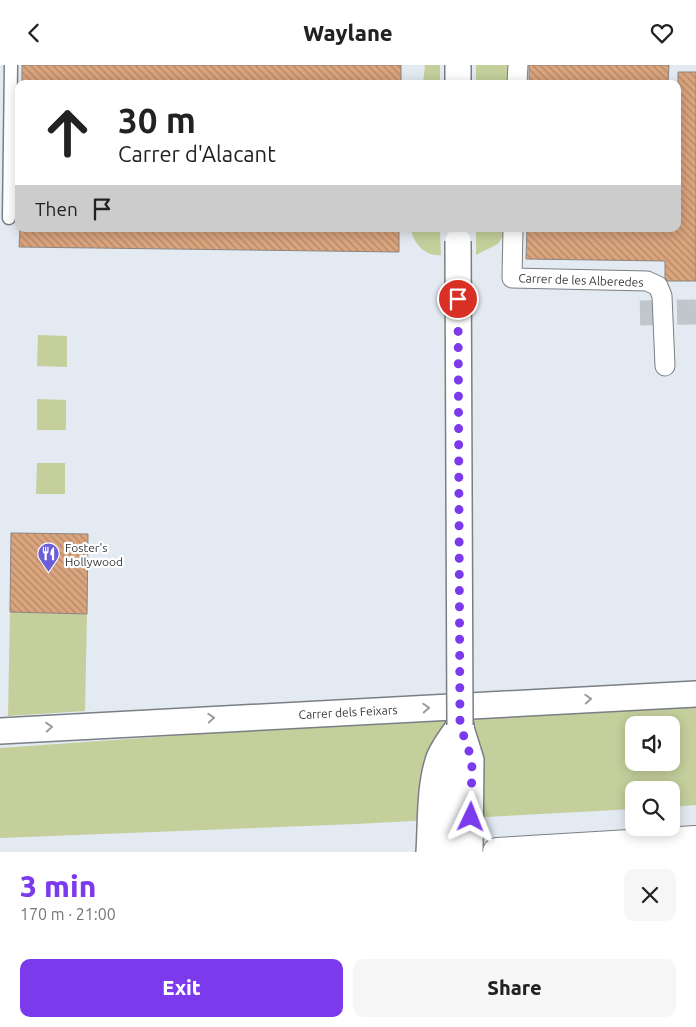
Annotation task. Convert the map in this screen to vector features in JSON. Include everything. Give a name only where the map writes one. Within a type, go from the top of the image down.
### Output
[{"type":"highway","points":[[453,852],[454,782],[460,725]]},
{"type":"highway","points":[[497,852],[696,840]]},
{"type":"street","points":[[458,65],[458,80]]},
{"type":"street","points":[[517,80],[518,65]]},
{"type":"street","name":"Carrer de les Alberedes","points":[[513,232],[512,278],[647,281],[658,286],[662,296],[666,366]]},
{"type":"street","points":[[458,235],[460,725]]},
{"type":"street","name":"Carrer dels Feixars","points":[[0,731],[696,693]]},
{"type":"street","points":[[429,852],[454,782]]},
{"type":"street","points":[[454,782],[470,852]]},
{"type":"lane","points":[[9,218],[11,65]]},
{"type":"green space","points":[[425,65],[440,65],[440,80],[423,80]]},
{"type":"green space","points":[[476,65],[509,65],[509,80],[476,80]]},
{"type":"green space","points":[[412,232],[440,232],[441,255],[430,254],[425,251],[417,244]]},
{"type":"green space","points":[[476,232],[505,232],[498,244],[476,255]]},
{"type":"green space","points":[[38,335],[67,336],[67,367],[37,366]]},
{"type":"green space","points":[[37,399],[66,400],[66,430],[37,430]]},
{"type":"green space","points":[[37,463],[65,463],[65,494],[36,494]]},
{"type":"green space","points":[[10,612],[87,614],[85,711],[8,716]]},
{"type":"green space","points":[[696,706],[696,805],[680,806],[680,781],[625,781],[625,809],[356,824],[0,838],[0,748],[339,724]]},
{"type":"building","points":[[22,65],[401,65],[401,80],[22,80]]},
{"type":"building","points":[[529,65],[669,65],[668,80],[529,80]]},
{"type":"building","points":[[678,72],[696,72],[696,281],[668,281],[665,278],[665,261],[526,259],[527,232],[681,232],[681,80],[678,80]]},
{"type":"building","points":[[20,232],[399,232],[399,252],[19,247]]},
{"type":"building","name":"Foster's Hollywood","points":[[11,533],[88,534],[87,614],[10,612]]},
{"type":"tunnel","points":[[640,313],[696,312]]},
{"type":"place","name":"Foster's Hollywood","points":[[49,573]]},
{"type":"route","points":[[458,299],[460,725],[472,760],[471,817]]}]
